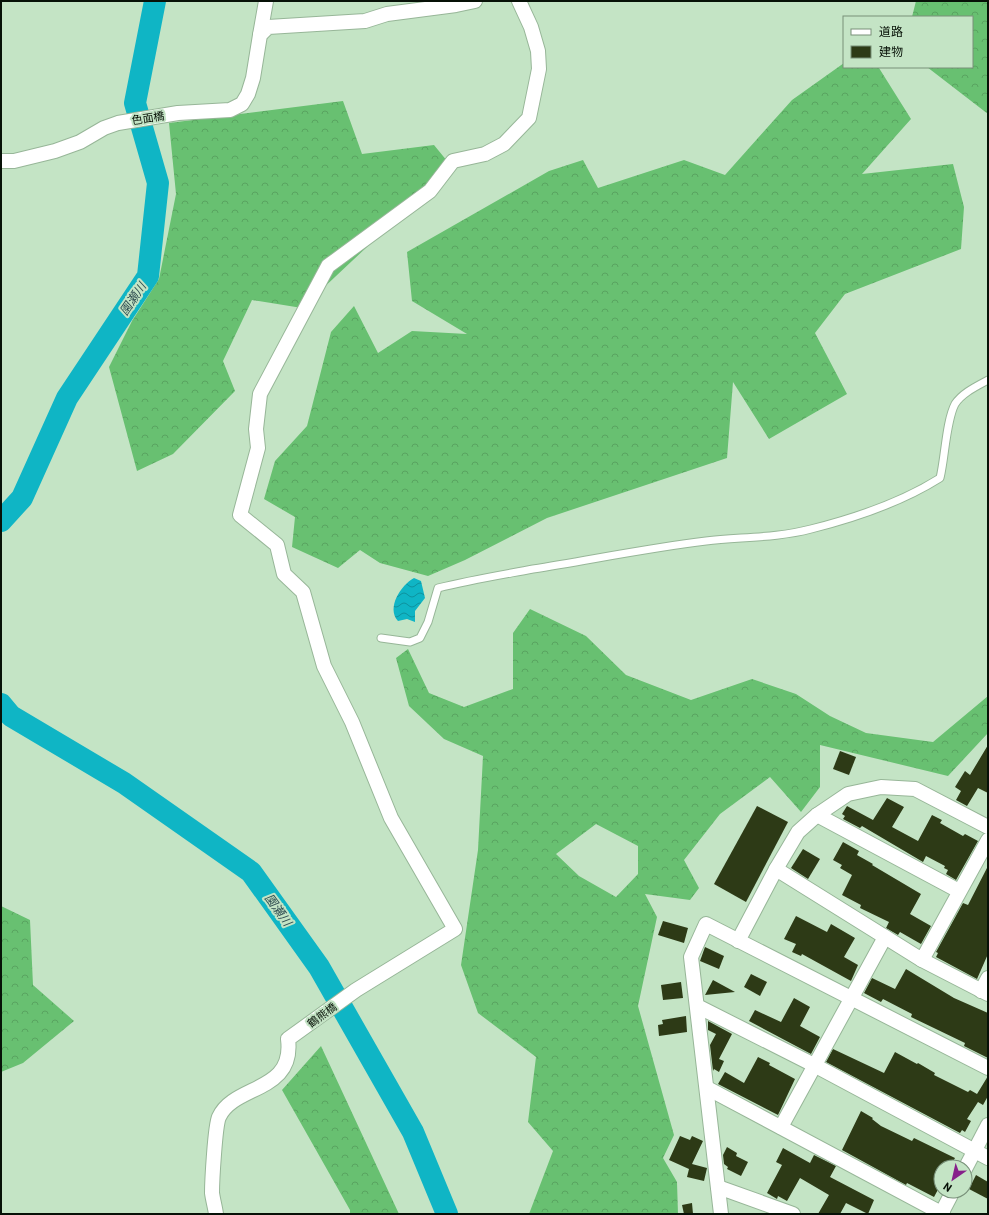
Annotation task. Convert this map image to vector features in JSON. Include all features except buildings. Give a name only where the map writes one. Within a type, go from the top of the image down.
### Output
[{"type":"street","name":"色面橋","points":[[1,161],[14,161],[55,151],[80,142],[104,128],[118,124],[178,114],[230,110],[242,104],[248,94],[254,78],[266,1]]},
{"type":"street","points":[[260,35],[268,27],[365,21],[387,14],[475,1]]},
{"type":"street","name":"鶴熊橋","points":[[216,1214],[212,1192],[218,1118],[227,1107],[238,1099],[269,1082],[283,1069],[287,1059],[288,1039],[356,990],[455,929],[391,818],[352,722],[324,666],[303,592],[284,574],[277,545],[240,515],[258,448],[256,429],[260,394],[328,266],[430,191],[453,161],[485,154],[504,144],[529,118],[539,69],[538,51],[531,27],[519,1]]},
{"type":"street","points":[[738,941],[776,869],[798,832],[817,815],[848,794],[881,787],[915,789],[988,827]]},
{"type":"street","points":[[817,815],[959,891]]},
{"type":"street","points":[[922,960],[988,840]]},
{"type":"street","points":[[776,869],[922,960],[985,992],[988,978]]},
{"type":"street","points":[[721,1214],[691,957],[706,924],[988,1068]]},
{"type":"street","points":[[781,1127],[850,998],[885,937]]},
{"type":"street","points":[[697,1006],[814,1065],[988,1158]]},
{"type":"street","points":[[707,1088],[942,1214],[949,1199]]},
{"type":"street","points":[[970,1159],[988,1125]]},
{"type":"street","points":[[718,1187],[793,1214]]},
{"type":"lane","points":[[381,638],[410,642],[420,638],[428,622],[438,588],[468,580],[573,561],[706,541],[765,536],[811,529],[872,510],[919,490],[940,478],[951,414],[956,403],[970,390],[988,380]]},
{"type":"green space","points":[[916,1],[988,1],[988,114],[928,68],[973,68],[973,16],[912,16]]},
{"type":"green space","points":[[843,64],[843,68],[879,68],[911,119],[862,174],[953,164],[964,207],[961,249],[845,294],[815,333],[847,394],[769,439],[733,382],[727,458],[547,518],[465,560],[428,576],[380,563],[360,550],[338,568],[292,547],[295,517],[264,499],[275,461],[307,426],[331,332],[354,306],[378,353],[412,331],[467,334],[412,301],[407,252],[549,171],[583,160],[598,188],[684,160],[725,175],[792,100]]},
{"type":"green space","points":[[343,101],[362,154],[434,145],[452,167],[302,308],[252,300],[223,361],[235,391],[173,454],[137,471],[109,367],[132,321],[159,279],[176,194],[169,123]]},
{"type":"green space","points":[[530,609],[586,636],[626,675],[691,700],[752,679],[796,694],[830,716],[866,733],[933,742],[988,696],[988,733],[948,776],[820,745],[820,787],[801,812],[770,777],[720,814],[684,860],[699,888],[690,900],[645,894],[657,917],[638,1006],[674,1135],[663,1158],[677,1182],[678,1214],[529,1214],[553,1151],[528,1122],[536,1057],[478,1013],[461,965],[478,850],[483,756],[444,739],[409,706],[396,658],[408,649],[429,693],[464,707],[513,689],[513,633]],"holes":[[[596,824],[638,846],[638,874],[616,897],[579,876],[556,854]]]},
{"type":"green space","points":[[1,906],[30,920],[33,985],[74,1021],[23,1063],[1,1072]]},
{"type":"green space","points":[[321,1046],[399,1214],[350,1214],[350,1210],[282,1090]]},
{"type":"water","points":[[414,578],[421,581],[425,598],[415,611],[415,622],[407,619],[398,621],[395,616],[394,604],[400,591],[409,581]]},
{"type":"waterway","name":"園瀬川","points":[[1,521],[22,498],[67,398],[148,276],[158,183],[135,103],[155,1]]},
{"type":"waterway","name":"園瀬川","points":[[1,704],[11,716],[124,783],[251,872],[319,967],[413,1132],[447,1214]]}]
